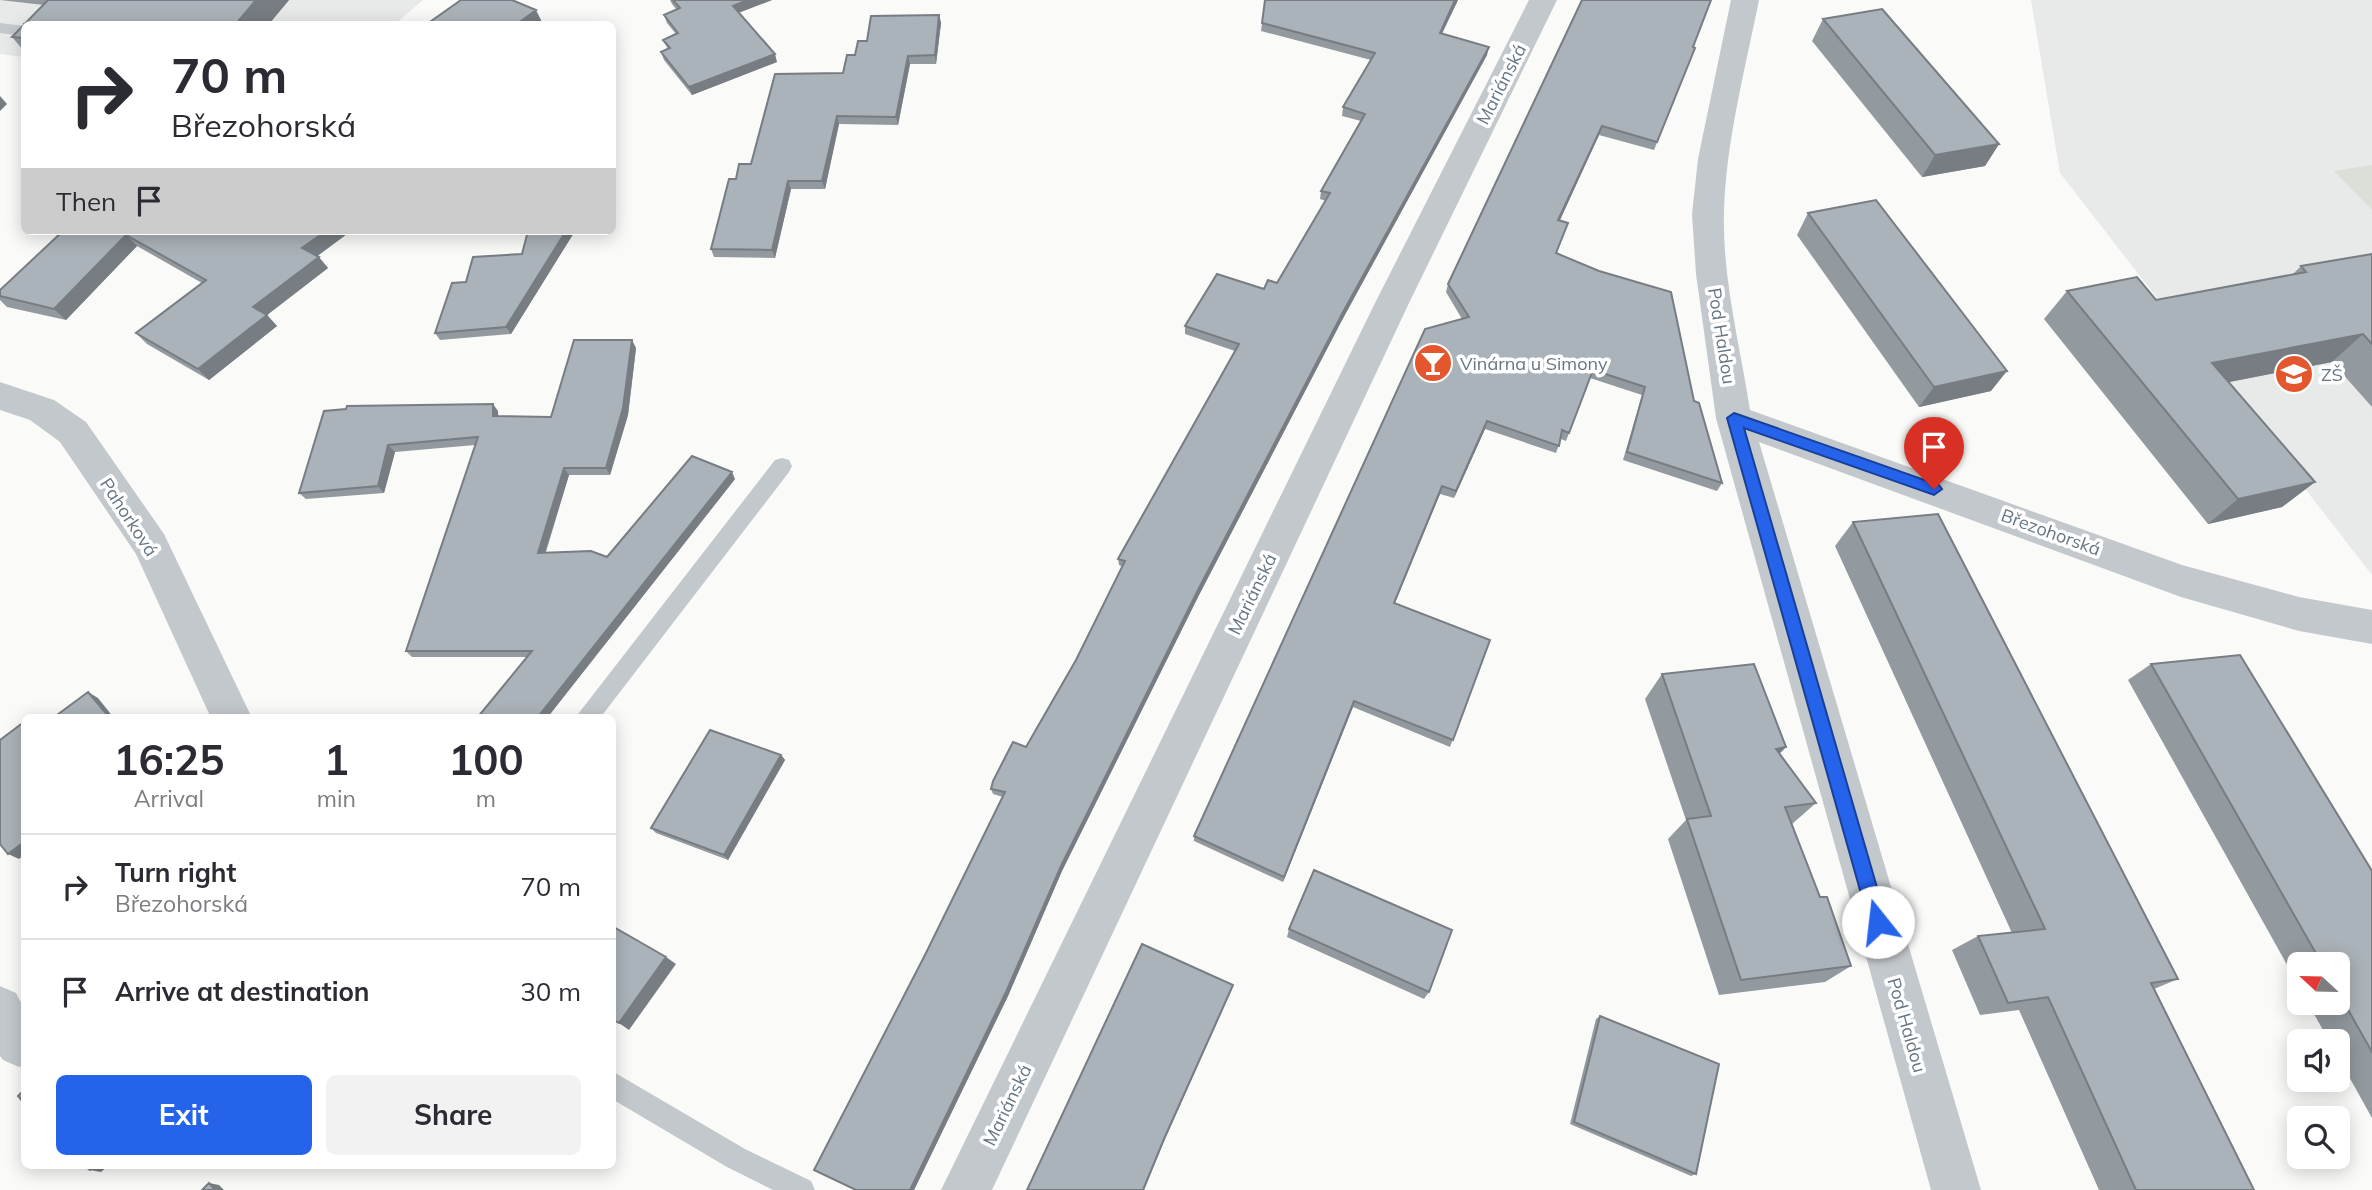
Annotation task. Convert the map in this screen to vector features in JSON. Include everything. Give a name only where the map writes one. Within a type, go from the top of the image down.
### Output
[{"type":"street","name":"Mariánská","points":[[966,1190],[1386,316],[1543,0]]},
{"type":"street","name":"Pod Haldou","points":[[1745,0],[1713,159],[1708,214],[1713,274],[1734,418],[1956,1190]]},
{"type":"street","name":"Pahorková","points":[[0,396],[42,410],[73,432],[150,545],[230,714]]},
{"type":"street","name":"Březohorská","points":[[1734,418],[2181,581],[2299,614],[2372,627]]},
{"type":"lane","points":[[0,28],[21,31]]},
{"type":"lane","points":[[589,714],[782,466]]},
{"type":"lane","points":[[616,1086],[736,1158],[802,1190]]},
{"type":"shaded area","points":[[0,0],[423,0],[398,21],[21,21],[21,57],[0,54]]},
{"type":"shaded area","name":"ZŠ","points":[[2031,0],[2372,0],[2372,575],[2060,173]]},
{"type":"shaded area","points":[[2372,165],[2372,210],[2334,171]]},
{"type":"building","points":[[48,0],[256,0],[238,21],[28,21]]},
{"type":"building","points":[[461,0],[512,0],[536,10],[521,21],[431,21]]},
{"type":"building","points":[[673,0],[748,0],[733,6],[775,54],[689,87],[661,52],[670,48],[663,40],[678,33],[664,15],[680,8]]},
{"type":"building","points":[[1265,0],[1455,0],[1440,33],[1489,47],[1342,314],[1199,588],[1061,866],[1006,992],[910,1190],[856,1190],[814,1170],[925,955],[1005,792],[991,789],[1013,742],[1026,747],[1076,660],[1125,561],[1118,559],[1239,344],[1185,326],[1217,274],[1264,289],[1268,280],[1277,283],[1330,193],[1321,191],[1365,114],[1343,107],[1375,53],[1262,23]]},
{"type":"building","points":[[1582,0],[1711,0],[1693,47],[1695,48],[1657,142],[1602,126],[1558,220],[1568,223],[1556,253],[1599,271],[1671,292],[1694,401],[1699,403],[1722,483],[1627,452],[1645,387],[1593,370],[1569,433],[1562,430],[1559,446],[1487,421],[1456,491],[1442,486],[1394,603],[1490,640],[1453,740],[1354,701],[1284,877],[1194,836],[1425,329],[1469,317],[1448,284]]},
{"type":"building","points":[[1882,9],[1999,144],[1935,155],[1823,19]]},
{"type":"building","points":[[939,15],[935,55],[908,56],[896,117],[837,116],[822,181],[788,181],[772,250],[711,249],[729,179],[736,179],[739,164],[751,164],[775,74],[843,73],[847,55],[855,55],[858,41],[867,41],[871,16]]},
{"type":"building","points":[[21,28],[21,38],[12,37]]},
{"type":"building","points":[[1876,200],[2007,371],[1934,387],[1808,213]]},
{"type":"building","points":[[59,235],[126,235],[54,309],[0,296],[0,290]]},
{"type":"building","points":[[126,235],[320,235],[302,248],[319,257],[253,307],[267,315],[198,369],[136,333],[206,280]]},
{"type":"building","points":[[527,235],[564,235],[506,327],[435,333],[452,283],[466,282],[473,257],[522,254]]},
{"type":"building","points":[[2372,254],[2372,344],[2363,334],[2212,363],[2315,482],[2238,499],[2067,291],[2137,277],[2156,300],[2306,272],[2301,266]]},
{"type":"building","points":[[574,340],[632,340],[623,408],[606,468],[564,468],[538,553],[591,551],[607,557],[692,456],[732,472],[540,714],[480,714],[532,651],[406,651],[478,437],[388,445],[378,486],[299,493],[324,411],[346,409],[347,406],[493,404],[493,416],[551,417]]},
{"type":"building","points":[[1938,514],[2178,979],[2151,983],[2254,1190],[2136,1190],[2048,997],[2008,1003],[1978,936],[2045,929],[1853,522]]},
{"type":"building","points":[[2240,655],[2372,871],[2372,1052],[2350,1013],[2350,952],[2315,952],[2151,664]]},
{"type":"building","points":[[1754,664],[1786,747],[1776,749],[1816,803],[1785,807],[1820,897],[1827,897],[1851,966],[1741,980],[1687,819],[1711,816],[1662,674]]},
{"type":"building","points":[[88,692],[107,714],[58,714]]},
{"type":"building","points":[[21,724],[21,844],[8,854],[0,844],[0,740]]},
{"type":"building","points":[[710,730],[781,755],[724,855],[651,828]]},
{"type":"building","points":[[1314,870],[1452,930],[1429,992],[1289,929]]},
{"type":"building","points":[[616,928],[666,957],[619,1023],[616,1021]]},
{"type":"building","points":[[1142,944],[1233,985],[1143,1190],[1027,1190]]},
{"type":"building","points":[[1600,1016],[1719,1064],[1696,1174],[1574,1122]]},
{"type":"building","points":[[209,1183],[215,1190],[202,1190]]},
{"type":"place","name":"Vinárna u Simony","points":[[1433,363]]},
{"type":"place","name":"ZŠ","points":[[2294,374]]},
{"type":"route","points":[[1878,922],[1734,418],[1934,489]]}]
